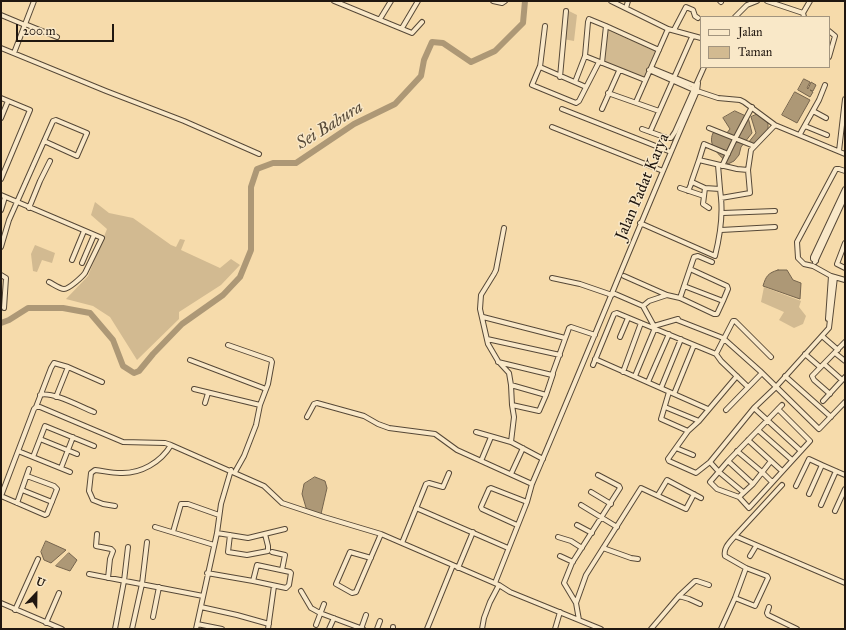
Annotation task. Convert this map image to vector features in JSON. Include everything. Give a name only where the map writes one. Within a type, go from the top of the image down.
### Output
[{"type":"street","points":[[14,53],[34,1]]},
{"type":"street","points":[[336,1],[413,33],[422,22]]},
{"type":"street","points":[[380,19],[391,1]]},
{"type":"street","points":[[402,28],[418,1]]},
{"type":"street","points":[[493,1],[502,3],[504,1]]},
{"type":"street","points":[[611,1],[668,29],[692,37],[700,38]]},
{"type":"street","points":[[626,8],[628,1]]},
{"type":"street","points":[[736,16],[747,5],[757,1]]},
{"type":"street","points":[[767,1],[803,15],[810,1]]},
{"type":"street","points":[[674,30],[686,7],[693,10],[695,16],[698,18]]},
{"type":"street","points":[[560,77],[566,11]]},
{"type":"street","points":[[1,15],[57,37]]},
{"type":"street","points":[[575,82],[585,56],[588,20],[592,19],[659,50]]},
{"type":"street","points":[[545,26],[540,66],[532,85],[576,103],[579,101],[601,63],[606,26]]},
{"type":"street","points":[[636,102],[668,29]]},
{"type":"street","points":[[830,32],[835,36],[830,54]]},
{"type":"street","points":[[650,132],[692,37]]},
{"type":"street","points":[[1,48],[184,121],[259,154]]},
{"type":"street","points":[[585,56],[619,71],[645,80]]},
{"type":"street","points":[[540,66],[540,68],[586,87]]},
{"type":"street","points":[[642,129],[667,138],[672,138],[704,68]]},
{"type":"street","points":[[650,69],[696,87],[718,98],[740,100],[752,107],[775,125],[800,134],[845,154]]},
{"type":"street","points":[[602,109],[619,71]]},
{"type":"street","points":[[800,134],[825,85]]},
{"type":"street","name":"Jalan Padat Karya","points":[[482,629],[508,548],[527,502],[532,484],[671,152],[696,87]]},
{"type":"street","points":[[608,93],[660,111]]},
{"type":"street","points":[[1,98],[30,110],[1,179]]},
{"type":"street","points":[[839,151],[845,99]]},
{"type":"street","points":[[1,118],[8,101]]},
{"type":"street","points":[[640,223],[715,256],[721,230],[722,213],[720,166],[728,154],[752,107]]},
{"type":"street","points":[[562,109],[671,152]]},
{"type":"street","points":[[813,111],[826,118]]},
{"type":"street","points":[[1,247],[9,220],[44,141],[54,120],[87,133],[77,156],[44,141]]},
{"type":"street","points":[[721,198],[750,194],[748,170],[752,150],[754,146],[775,125]]},
{"type":"street","points":[[805,126],[827,135]]},
{"type":"street","points":[[552,127],[662,171]]},
{"type":"street","points":[[709,128],[754,146]]},
{"type":"street","points":[[688,191],[704,144],[728,154]]},
{"type":"street","points":[[698,160],[720,166],[748,170]]},
{"type":"street","points":[[29,208],[50,161]]},
{"type":"street","points":[[845,171],[838,168],[836,169],[797,242],[798,258],[804,264],[813,266],[833,277],[845,280]]},
{"type":"street","points":[[691,182],[705,188],[720,189]]},
{"type":"street","points":[[680,188],[704,196]]},
{"type":"street","points":[[705,188],[703,204],[709,208]]},
{"type":"street","points":[[816,261],[813,257],[845,189]]},
{"type":"street","points":[[1,210],[3,196],[102,238],[84,275],[65,289],[62,289],[50,282]]},
{"type":"street","points":[[813,266],[845,197]]},
{"type":"street","points":[[722,213],[775,211]]},
{"type":"street","points":[[721,230],[775,227]]},
{"type":"street","points":[[504,228],[494,274],[481,295],[480,306],[484,331],[489,348],[509,373],[514,417],[511,442]]},
{"type":"street","points":[[72,260],[84,231]]},
{"type":"street","points":[[82,263],[94,235]]},
{"type":"street","points":[[845,243],[837,264],[845,268]]},
{"type":"street","points":[[680,298],[694,257],[696,256],[712,262]]},
{"type":"street","points":[[624,276],[667,295],[680,298],[716,315],[728,290],[726,286],[690,269]]},
{"type":"street","points":[[1,275],[6,278],[4,308]]},
{"type":"street","points":[[737,376],[699,421],[688,431],[669,461],[696,473],[710,462],[754,408],[775,388],[826,331],[833,277]]},
{"type":"street","points":[[552,278],[580,284],[643,306],[655,327]]},
{"type":"street","points":[[684,286],[723,301]]},
{"type":"street","points":[[643,306],[649,301],[667,295]]},
{"type":"street","points":[[593,365],[614,314],[617,313],[655,327],[716,354],[721,361],[748,387]]},
{"type":"street","points":[[482,317],[565,338]]},
{"type":"street","points":[[620,337],[628,318]]},
{"type":"street","points":[[655,327],[677,320],[724,337],[819,429],[845,402]]},
{"type":"street","points":[[716,354],[733,321],[736,322],[771,357]]},
{"type":"street","points":[[623,372],[641,323]]},
{"type":"street","points":[[512,405],[539,411],[570,327],[595,335]]},
{"type":"street","points":[[635,376],[655,327]]},
{"type":"street","points":[[648,382],[668,334]]},
{"type":"street","points":[[822,336],[845,361]]},
{"type":"street","points":[[487,339],[560,355]]},
{"type":"street","points":[[661,388],[680,339]]},
{"type":"street","points":[[830,394],[812,377],[845,342]]},
{"type":"street","points":[[196,629],[224,494],[233,471],[244,456],[256,425],[260,406],[268,384],[272,361],[228,345]]},
{"type":"street","points":[[674,394],[694,345]]},
{"type":"street","points":[[805,354],[820,367]]},
{"type":"street","points":[[595,359],[708,409]]},
{"type":"street","points":[[190,360],[266,389]]},
{"type":"street","points":[[498,361],[550,375],[553,374]]},
{"type":"street","points":[[27,476],[57,489],[46,515],[1,496],[54,363],[102,382]]},
{"type":"street","points":[[823,401],[844,379],[824,364]]},
{"type":"street","points":[[56,396],[68,368]]},
{"type":"street","points":[[726,410],[762,373]]},
{"type":"street","points":[[785,376],[831,417]]},
{"type":"street","points":[[511,385],[546,394]]},
{"type":"street","points":[[194,389],[260,406]]},
{"type":"street","points":[[669,392],[661,416],[662,420],[688,431]]},
{"type":"street","points":[[205,403],[208,393]]},
{"type":"street","points":[[40,395],[46,394],[56,396],[94,412]]},
{"type":"street","points":[[307,418],[314,404],[317,403],[364,416],[389,428],[435,434],[455,449],[532,484]]},
{"type":"street","points":[[778,409],[810,440],[810,443],[792,460],[749,508],[739,497],[717,489],[710,484],[710,482],[782,404]]},
{"type":"street","points":[[36,407],[46,409],[123,442],[171,445],[233,471],[266,487],[282,503],[381,534],[497,584],[510,592],[601,629]]},
{"type":"street","points":[[665,407],[699,421]]},
{"type":"street","points":[[754,408],[801,451]]},
{"type":"street","points":[[33,457],[45,426],[94,446]]},
{"type":"street","points":[[758,430],[792,460]]},
{"type":"street","points":[[476,432],[511,442],[543,459]]},
{"type":"street","points":[[61,468],[73,437]]},
{"type":"street","points":[[481,461],[491,437]]},
{"type":"street","points":[[40,439],[76,454]]},
{"type":"street","points":[[748,440],[782,471]]},
{"type":"street","points":[[115,506],[103,504],[93,500],[89,490],[91,473],[95,470],[125,473],[144,468],[162,457],[171,445]]},
{"type":"street","points":[[511,474],[523,448]]},
{"type":"street","points":[[676,448],[692,455]]},
{"type":"street","points":[[18,451],[70,472]]},
{"type":"street","points":[[738,451],[772,482]]},
{"type":"street","points":[[796,486],[809,459],[845,475]]},
{"type":"street","points":[[728,461],[753,484]]},
{"type":"street","points":[[710,462],[719,472],[743,492]]},
{"type":"street","points":[[739,497],[753,484],[771,462]]},
{"type":"street","points":[[809,494],[822,465]]},
{"type":"street","points":[[17,502],[29,469]]},
{"type":"street","points":[[821,505],[836,471]]},
{"type":"street","points":[[402,543],[426,484],[430,483],[443,487],[449,473]]},
{"type":"street","points":[[579,620],[576,604],[564,584],[572,562],[611,504],[620,487],[598,474]]},
{"type":"street","points":[[658,495],[667,480],[700,498]]},
{"type":"street","points":[[736,598],[755,606],[768,580],[767,576],[746,568],[725,556],[724,553],[726,547],[782,485]]},
{"type":"street","points":[[518,525],[482,509],[481,507],[491,488],[527,502]]},
{"type":"street","points":[[576,604],[586,575],[641,488],[686,509],[694,494]]},
{"type":"street","points":[[835,511],[845,489]]},
{"type":"street","points":[[22,490],[52,502]]},
{"type":"street","points":[[591,492],[611,504]]},
{"type":"street","points":[[174,532],[181,504],[219,515]]},
{"type":"street","points":[[581,505],[617,527]]},
{"type":"street","points":[[416,508],[508,548]]},
{"type":"street","points":[[577,525],[592,533]]},
{"type":"street","points":[[155,527],[214,545]]},
{"type":"street","points":[[217,533],[248,538],[285,529]]},
{"type":"street","points":[[458,568],[473,532]]},
{"type":"street","points":[[97,534],[96,546],[110,548],[113,551],[110,559],[108,578]]},
{"type":"street","points":[[230,535],[228,552],[247,555],[268,551],[265,534]]},
{"type":"street","points":[[371,558],[350,552],[336,582],[337,585],[354,593],[371,558],[381,534]]},
{"type":"street","points":[[735,536],[845,583]]},
{"type":"street","points":[[558,537],[571,541],[582,548]]},
{"type":"street","points":[[132,629],[142,584],[147,542]]},
{"type":"street","points":[[750,556],[756,546]]},
{"type":"street","points":[[115,629],[124,581],[128,547]]},
{"type":"street","points":[[603,548],[638,559]]},
{"type":"street","points":[[272,552],[285,555],[282,570]]},
{"type":"street","points":[[560,556],[572,562]]},
{"type":"street","points":[[15,610],[38,559]]},
{"type":"street","points":[[207,573],[274,586],[288,587],[291,574],[290,572],[257,565],[253,581]]},
{"type":"street","points":[[427,629],[453,566]]},
{"type":"street","points":[[721,629],[736,598],[746,568]]},
{"type":"street","points":[[89,574],[203,596]]},
{"type":"street","points":[[651,629],[679,596],[696,581],[709,586]]},
{"type":"street","points":[[201,607],[269,626],[274,586]]},
{"type":"street","points":[[153,617],[159,587]]},
{"type":"street","points":[[301,591],[312,608],[320,613],[347,624],[362,629],[366,615]]},
{"type":"street","points":[[46,622],[59,593]]},
{"type":"street","points":[[679,596],[700,604]]},
{"type":"street","points":[[1,603],[62,629]]},
{"type":"street","points":[[316,625],[324,604]]},
{"type":"street","points":[[769,607],[767,613],[768,615],[797,629]]},
{"type":"street","points":[[555,629],[560,612]]},
{"type":"street","points":[[330,629],[334,618]]},
{"type":"street","points":[[377,629],[380,621]]},
{"type":"street","points":[[197,624],[222,629]]},
{"type":"street","points":[[345,629],[347,624]]},
{"type":"street","points":[[784,629],[786,624]]},
{"type":"green space","points":[[567,10],[577,15],[574,41],[563,39]]},
{"type":"green space","points":[[607,30],[655,51],[643,78],[605,63]]},
{"type":"green space","points":[[95,202],[109,213],[133,218],[171,245],[176,247],[180,239],[185,240],[181,250],[220,268],[231,259],[240,265],[221,285],[179,312],[179,319],[137,360],[110,317],[93,306],[66,299],[88,276],[107,229],[91,215]]},
{"type":"green space","points":[[35,245],[55,253],[52,263],[42,260],[37,272],[33,271],[31,254]]},
{"type":"green space","points":[[764,287],[801,301],[799,307],[806,316],[803,324],[794,328],[779,320],[784,312],[761,302]]},
{"type":"shaded area","points":[[804,79],[810,82],[807,88],[808,89],[811,82],[816,85],[813,91],[810,90],[813,92],[810,97],[798,90]]},
{"type":"shaded area","points":[[795,92],[810,100],[797,123],[782,115]]},
{"type":"shaded area","points":[[735,111],[748,117],[752,133],[741,147],[739,155],[734,161],[728,164],[715,150],[712,138],[713,133],[719,130],[726,134],[730,129],[723,118]]},
{"type":"shaded area","points":[[758,114],[768,123],[768,133],[751,146],[748,143],[756,133],[751,117]]},
{"type":"shaded area","points":[[778,270],[787,270],[793,280],[801,283],[800,299],[763,286],[768,275]]},
{"type":"shaded area","points":[[315,477],[325,481],[327,488],[321,514],[307,511],[302,494],[304,484]]},
{"type":"shaded area","points":[[46,541],[66,550],[51,563],[44,560],[41,552]]},
{"type":"shaded area","points":[[69,553],[77,560],[70,571],[56,566]]},
{"type":"waterway","name":"Sei Babura","points":[[1,323],[9,320],[28,308],[63,308],[90,313],[113,340],[123,366],[134,373],[139,371],[182,324],[223,295],[240,277],[251,250],[251,187],[257,169],[273,163],[296,163],[354,124],[395,104],[421,76],[424,60],[432,42],[443,43],[471,62],[495,51],[523,23],[525,1]]}]
